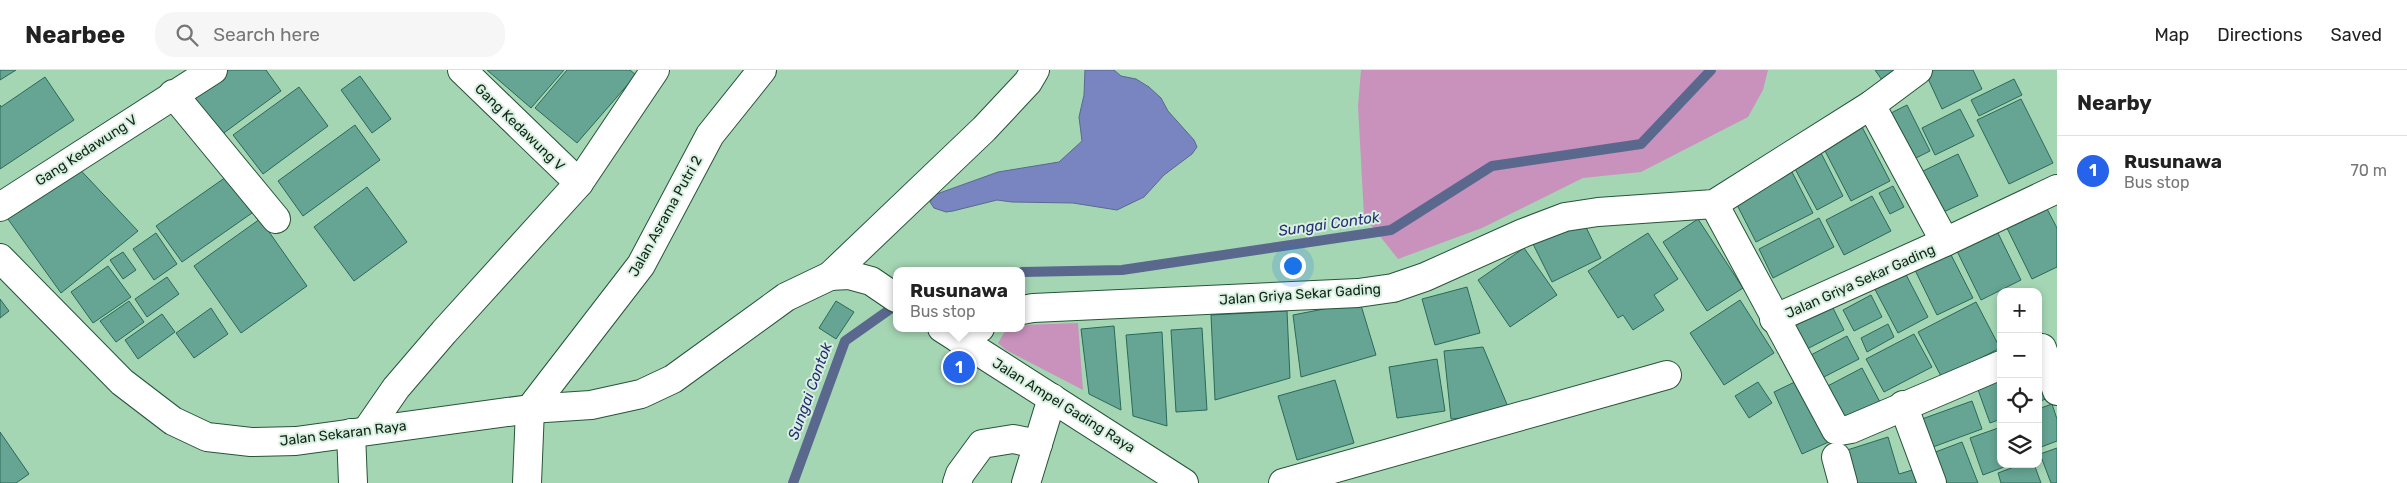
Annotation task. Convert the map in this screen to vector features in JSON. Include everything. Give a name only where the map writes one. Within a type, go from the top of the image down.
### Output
[{"type":"street","name":"Gang Kedawung V","points":[[0,207],[213,70]]},
{"type":"street","name":"Gang Kedawung V","points":[[462,70],[578,183]]},
{"type":"street","points":[[353,483],[359,432],[438,338],[578,183],[655,70]]},
{"type":"street","name":"Jalan Asrama Putri 2","points":[[530,409],[641,265],[710,135],[762,70]]},
{"type":"street","points":[[830,276],[984,129],[1028,82],[1035,70]]},
{"type":"street","name":"Jalan Griya Sekar Gading","points":[[1025,309],[1358,293],[1393,288],[1425,277],[1523,233],[1565,217],[1598,212],[1714,204],[1871,105],[1918,70]]},
{"type":"street","points":[[173,94],[276,219]]},
{"type":"street","name":"Jalan Griya Sekar Gading","points":[[1871,105],[1945,242]]},
{"type":"street","name":"Jalan Griya Sekar Gading","points":[[1774,319],[2057,189]]},
{"type":"street","name":"Jalan Griya Sekar Gading","points":[[1714,204],[1774,319],[1836,430],[1840,432],[1851,428],[1997,367]]},
{"type":"street","name":"Jalan Sekaran Raya","points":[[0,258],[122,382],[173,421],[206,436],[252,442],[296,440],[530,409],[591,405],[641,394],[673,379],[786,297],[830,276]]},
{"type":"street","points":[[830,276],[849,275],[871,281],[893,296]]},
{"type":"street","name":"Jalan Ampel Gading Raya","points":[[961,332],[1052,398],[1184,483]]},
{"type":"street","points":[[2046,346],[2057,391]]},
{"type":"street","points":[[1283,483],[1666,375]]},
{"type":"street","points":[[1026,483],[1052,398]]},
{"type":"street","points":[[1903,405],[1932,483]]},
{"type":"street","points":[[527,483],[530,409]]},
{"type":"street","points":[[956,483],[960,474],[982,444],[1014,439],[1038,444]]},
{"type":"street","points":[[1836,457],[1843,483]]},
{"type":"shaded area","points":[[1361,70],[1768,70],[1763,90],[1748,117],[1641,172],[1583,178],[1482,228],[1398,259],[1364,216],[1358,106]]},
{"type":"shaded area","points":[[1078,323],[1083,390],[1006,350],[998,343],[1005,332],[1025,332],[1025,325]]},
{"type":"water","points":[[1085,70],[1114,70],[1121,76],[1136,79],[1149,87],[1161,98],[1168,111],[1194,140],[1197,147],[1192,154],[1164,175],[1144,197],[1117,210],[1073,203],[997,200],[946,212],[934,208],[930,202],[934,195],[998,172],[1059,162],[1082,141],[1079,117],[1084,95]]},
{"type":"building","points":[[0,70],[16,70],[0,80]]},
{"type":"building","points":[[225,70],[266,70],[281,91],[217,138],[188,97]]},
{"type":"building","points":[[487,70],[564,70],[531,108]]},
{"type":"building","points":[[567,70],[630,70],[636,75],[577,143],[535,108]]},
{"type":"building","points":[[1875,70],[1897,70],[1882,80]]},
{"type":"building","points":[[1924,70],[1973,70],[1982,89],[1942,109]]},
{"type":"building","points":[[360,76],[391,119],[372,133],[341,90]]},
{"type":"building","points":[[45,77],[74,120],[0,169],[0,105],[1,107]]},
{"type":"building","points":[[2014,79],[2022,95],[1979,116],[1971,100]]},
{"type":"building","points":[[299,87],[328,126],[263,174],[233,135]]},
{"type":"building","points":[[2021,99],[2053,163],[2009,184],[1977,120]]},
{"type":"building","points":[[1907,105],[1930,151],[1908,162],[1885,116]]},
{"type":"building","points":[[1960,109],[1974,136],[1935,155],[1922,128]]},
{"type":"building","points":[[355,125],[380,160],[303,216],[278,181]]},
{"type":"building","points":[[1861,125],[1890,181],[1851,201],[1822,145]]},
{"type":"building","points":[[1821,153],[1843,196],[1817,210],[1794,167]]},
{"type":"building","points":[[1958,154],[1978,196],[1937,215],[1917,174]]},
{"type":"building","points":[[70,159],[138,231],[61,293],[0,208]]},
{"type":"building","points":[[1792,172],[1813,213],[1756,242],[1735,201]]},
{"type":"building","points":[[226,177],[252,213],[182,262],[156,226]]},
{"type":"building","points":[[1893,186],[1904,207],[1890,214],[1879,193]]},
{"type":"building","points":[[367,187],[407,242],[354,281],[314,227]]},
{"type":"building","points":[[1872,196],[1891,231],[1844,255],[1826,220]]},
{"type":"building","points":[[2044,203],[2057,228],[2057,267],[2032,279],[2004,222]]},
{"type":"building","points":[[1819,218],[1834,247],[1773,278],[1759,249]]},
{"type":"building","points":[[260,219],[307,286],[241,333],[194,266]]},
{"type":"building","points":[[1582,219],[1601,258],[1552,282],[1533,244]]},
{"type":"building","points":[[1698,219],[1743,288],[1707,311],[1663,242]]},
{"type":"building","points":[[1995,227],[2021,280],[2005,288],[1997,288],[1997,292],[1981,300],[1955,247]]},
{"type":"building","points":[[156,233],[177,264],[154,280],[133,249]]},
{"type":"building","points":[[1648,233],[1678,279],[1654,295],[1664,310],[1633,330],[1623,315],[1618,318],[1588,271]]},
{"type":"building","points":[[1947,247],[1973,298],[1937,315],[1912,264]]},
{"type":"building","points":[[1524,248],[1557,295],[1510,327],[1478,280]]},
{"type":"building","points":[[123,252],[136,270],[123,279],[110,260]]},
{"type":"building","points":[[1901,265],[1928,317],[1898,333],[1870,280]]},
{"type":"building","points":[[108,266],[131,297],[93,323],[71,292]]},
{"type":"building","points":[[167,277],[179,294],[147,317],[135,299]]},
{"type":"building","points":[[1467,287],[1480,333],[1435,345],[1422,299]]},
{"type":"building","points":[[1871,295],[1882,317],[1854,331],[1843,310]]},
{"type":"building","points":[[0,299],[9,311],[0,318]]},
{"type":"building","points":[[1740,300],[1774,353],[1724,385],[1690,333]]},
{"type":"building","points":[[1829,300],[1844,330],[1807,349],[1791,319]]},
{"type":"building","points":[[129,301],[144,322],[116,342],[100,321]]},
{"type":"building","points":[[836,301],[854,312],[836,339],[819,328]]},
{"type":"building","points":[[1360,302],[1376,355],[1301,377],[1293,315]]},
{"type":"building","points":[[1976,302],[1997,342],[1997,350],[1942,378],[1918,332]]},
{"type":"building","points":[[211,308],[228,334],[194,358],[176,333]]},
{"type":"building","points":[[1287,311],[1290,378],[1215,400],[1211,315]]},
{"type":"building","points":[[162,314],[175,332],[138,359],[125,340]]},
{"type":"building","points":[[1888,324],[1894,337],[1867,352],[1861,338]]},
{"type":"building","points":[[1114,326],[1121,410],[1089,394],[1081,329]]},
{"type":"building","points":[[1202,328],[1207,410],[1176,412],[1171,330]]},
{"type":"building","points":[[1162,332],[1167,426],[1133,416],[1126,335]]},
{"type":"building","points":[[1914,334],[1932,367],[1884,392],[1866,359]]},
{"type":"building","points":[[1847,336],[1859,359],[1820,379],[1809,356]]},
{"type":"building","points":[[1483,347],[1511,414],[1451,419],[1444,351]]},
{"type":"building","points":[[1437,359],[1445,411],[1397,418],[1389,367]]},
{"type":"building","points":[[1862,368],[1881,404],[1838,426],[1820,390]]},
{"type":"building","points":[[2042,377],[2051,397],[2042,400]]},
{"type":"building","points":[[1803,378],[1831,441],[1802,454],[1774,392]]},
{"type":"building","points":[[1335,380],[1354,443],[1297,460],[1278,396]]},
{"type":"building","points":[[1997,380],[1997,420],[1990,423],[1977,387]]},
{"type":"building","points":[[1758,382],[1772,403],[1749,418],[1735,396]]},
{"type":"building","points":[[1972,401],[1982,429],[1933,447],[1922,419]]},
{"type":"building","points":[[2052,404],[2057,419],[2057,441],[2042,447],[2042,423],[2042,408]]},
{"type":"building","points":[[1997,428],[1997,468],[2001,468],[1983,475],[1970,438]]},
{"type":"building","points":[[0,432],[29,474],[16,483],[0,483]]},
{"type":"building","points":[[1888,437],[1899,474],[1919,468],[1924,483],[1854,483],[1844,451]]},
{"type":"building","points":[[1962,442],[1978,483],[1941,483],[1930,454]]},
{"type":"building","points":[[2057,448],[2057,483],[2051,483],[2042,459],[2042,453]]},
{"type":"building","points":[[2011,468],[2035,468],[2041,483],[2001,483],[1998,473]]},
{"type":"waterway","name":"Sungai Contok","points":[[1025,272],[1122,270],[1391,230],[1492,166],[1641,144],[1711,70]]},
{"type":"waterway","name":"Sungai Contok","points":[[793,483],[845,341],[893,307]]},
{"type":"place","name":"Rusunawa","points":[[959,367]]}]
